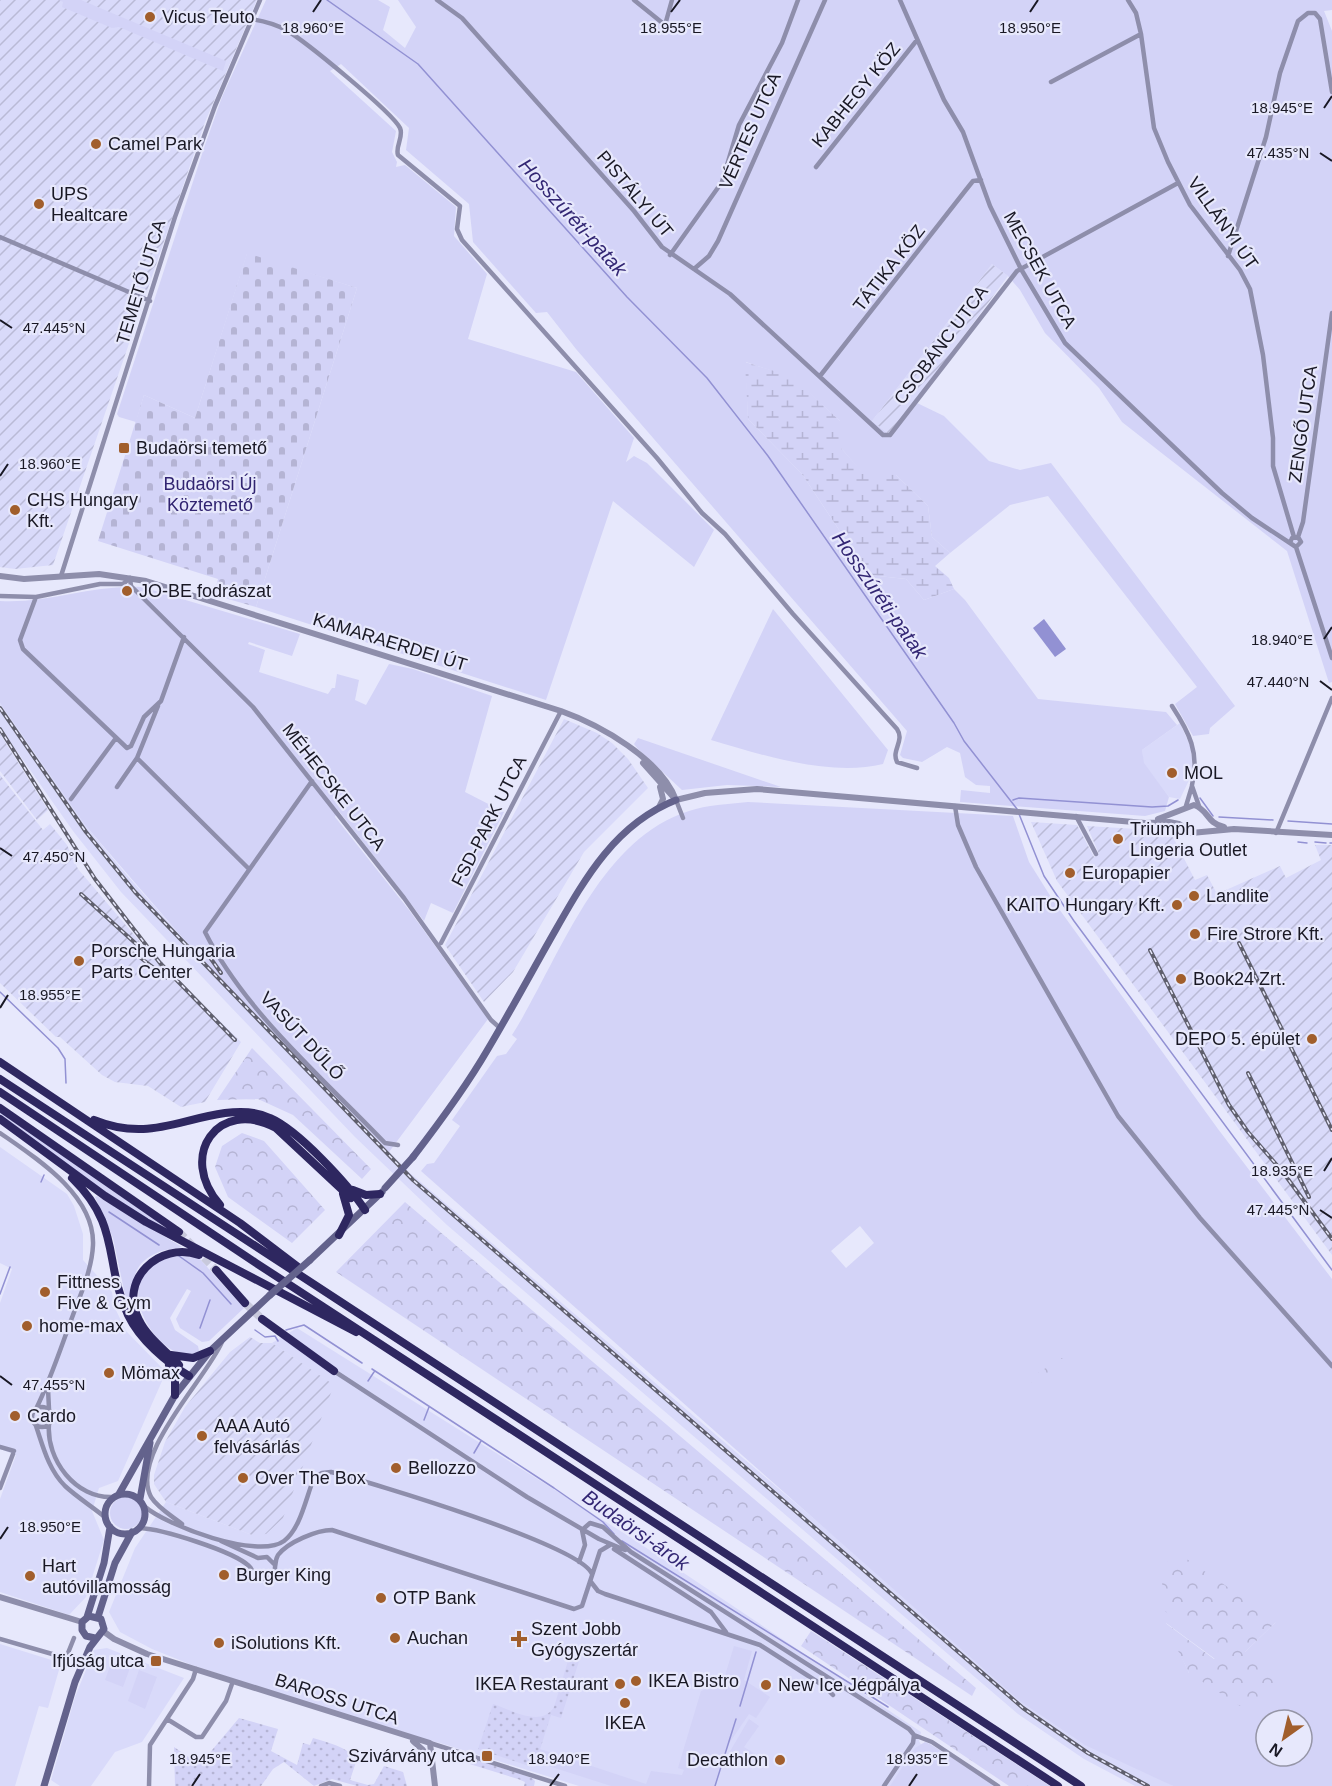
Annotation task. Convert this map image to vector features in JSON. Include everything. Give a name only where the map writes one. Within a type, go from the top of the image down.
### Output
[{"type":"highway","points":[[0,1062],[240,1223],[297,1265],[305,1277]]},
{"type":"highway","points":[[0,1079],[1081,1786]]},
{"type":"highway","points":[[0,1092],[246,1256],[1058,1786]]},
{"type":"highway","points":[[67,1106],[106,1124],[139,1129],[166,1127],[227,1112],[261,1114],[280,1123],[303,1142],[365,1210]]},
{"type":"highway","points":[[0,1107],[179,1232]]},
{"type":"highway","points":[[0,1119],[146,1222],[218,1266],[245,1303]]},
{"type":"highway","points":[[240,1223],[212,1196],[201,1174],[202,1156],[207,1143],[220,1127],[232,1121],[250,1119],[276,1128],[343,1186],[361,1194],[383,1191]]},
{"type":"highway","points":[[53,1158],[84,1189],[99,1211],[106,1227],[128,1315],[141,1335],[189,1376]]},
{"type":"highway","points":[[339,1235],[349,1215],[343,1186]]},
{"type":"highway","points":[[175,1395],[174,1373],[166,1355],[138,1319],[133,1297],[138,1277],[151,1262],[168,1252],[187,1252],[393,1350]]},
{"type":"highway","points":[[262,1320],[334,1371]]},
{"type":"highway","points":[[166,1355],[193,1358],[210,1351]]},
{"type":"main road","points":[[82,1662],[86,1636],[82,1630],[104,1563],[110,1527],[106,1518],[107,1505],[116,1496],[175,1395],[224,1337],[339,1235],[413,1157],[456,1100],[594,865],[622,834],[659,807],[676,800]]},
{"type":"main road","points":[[110,1527],[122,1533],[132,1532],[140,1528],[145,1518],[142,1503],[153,1433]]},
{"type":"main road","points":[[116,1496],[132,1494],[142,1503]]},
{"type":"main road","points":[[98,1617],[115,1563],[132,1532]]},
{"type":"main road","points":[[85,1619],[98,1617]]},
{"type":"main road","points":[[44,1786],[67,1703],[82,1662],[95,1638],[103,1631],[103,1623],[98,1617]]},
{"type":"main road","points":[[86,1636],[95,1638]]},
{"type":"street","name":"TEMETŐ UTCA","points":[[61,576],[191,173],[260,0]]},
{"type":"street","name":"PISTÁLYI ÚT","points":[[437,0],[462,18],[670,255],[737,300],[883,435]]},
{"type":"street","points":[[634,0],[665,24],[672,0]]},
{"type":"street","points":[[670,255],[722,182],[739,125],[782,43],[798,0]]},
{"type":"street","name":"VÉRTES UTCA","points":[[694,269],[709,256],[718,241],[825,0]]},
{"type":"street","name":"MECSEK UTCA","points":[[900,0],[944,100],[963,132],[990,206],[1021,269],[1065,342],[1222,493],[1252,518],[1296,547]]},
{"type":"street","name":"VILLÁNYI ÚT","points":[[1128,0],[1136,13],[1141,34],[1154,128],[1190,205],[1246,279],[1253,300],[1263,355],[1273,438],[1273,466],[1296,537]]},
{"type":"street","points":[[1228,256],[1266,138],[1280,74],[1298,21],[1304,15],[1313,12],[1320,19],[1332,92]]},
{"type":"street","points":[[251,19],[270,23],[293,34],[352,82],[397,124],[401,134],[398,155],[460,207],[457,231],[462,240],[657,458],[702,513],[725,534],[793,614],[897,729],[900,739],[895,755],[897,762],[917,768]]},
{"type":"street","points":[[1052,82],[1141,34]]},
{"type":"street","name":"KABHEGY KÖZ","points":[[816,167],[917,40]]},
{"type":"street","name":"TÁTIKA KÖZ","points":[[820,376],[973,181],[981,180]]},
{"type":"street","points":[[1021,269],[1178,183]]},
{"type":"street","points":[[0,237],[150,301]]},
{"type":"street","name":"CSOBÁNC UTCA","points":[[883,435],[890,435],[1009,278],[1021,269]]},
{"type":"street","name":"ZENGŐ UTCA","points":[[1296,547],[1300,542],[1296,537],[1303,522],[1332,314]]},
{"type":"street","points":[[1290,543],[1296,537]]},
{"type":"street","points":[[1296,547],[1332,658]]},
{"type":"street","name":"KAMARAERDEI ÚT","points":[[0,576],[24,579],[99,574],[130,578],[561,711],[603,728],[633,751],[672,789],[676,800]]},
{"type":"street","points":[[0,596],[36,597],[100,584],[123,584],[130,578]]},
{"type":"street","name":"MÉHECSKE UTCA","points":[[130,578],[131,586],[239,691],[404,898],[491,1020],[500,1028]]},
{"type":"street","points":[[36,597],[20,640],[23,649],[127,748],[131,746],[144,717],[158,706]]},
{"type":"street","points":[[117,787],[137,758],[184,637]]},
{"type":"street","points":[[1276,833],[1332,698]]},
{"type":"street","points":[[1172,706],[1193,744],[1196,768],[1192,785]]},
{"type":"street","name":"FSD-PARK UTCA","points":[[441,943],[561,711]]},
{"type":"street","points":[[71,798],[116,738]]},
{"type":"street","name":"KAMARAERDEI ÚT","points":[[633,751],[657,782],[676,800]]},
{"type":"street","points":[[137,758],[249,868]]},
{"type":"street","name":"VASÚT DŰLŐ","points":[[312,781],[206,929],[210,942],[227,973],[252,1005],[385,1143],[398,1145]]},
{"type":"street","points":[[657,782],[663,794],[659,807]]},
{"type":"street","points":[[1138,821],[1168,817],[1180,812],[1186,806],[1192,786],[1206,818],[1217,825],[1234,829]]},
{"type":"street","points":[[683,818],[676,800],[705,793],[757,789],[1179,824],[1188,832],[1234,829],[1332,835]]},
{"type":"street","points":[[956,806],[958,825],[976,867],[1112,1108],[1200,1218],[1332,1366]]},
{"type":"street","points":[[1186,806],[1199,806]]},
{"type":"street","points":[[1179,824],[1180,812]]},
{"type":"street","points":[[1076,816],[1096,854]]},
{"type":"street","points":[[1201,830],[1206,818]]},
{"type":"street","points":[[0,1132],[69,1190],[83,1208],[91,1232],[93,1245],[89,1268],[49,1383],[33,1415],[45,1454],[57,1476],[73,1493],[106,1518]]},
{"type":"street","points":[[187,1528],[153,1499],[148,1487],[150,1468],[157,1446],[173,1416],[224,1337]]},
{"type":"street","points":[[334,1371],[711,1612],[728,1634]]},
{"type":"street","points":[[49,1383],[49,1409],[52,1416],[48,1435],[54,1453],[72,1481],[92,1494],[116,1496]]},
{"type":"street","points":[[36,1409],[42,1407],[49,1409]]},
{"type":"street","points":[[35,1423],[43,1426],[49,1424]]},
{"type":"street","points":[[0,1447],[13,1453],[0,1488]]},
{"type":"street","points":[[142,1503],[170,1522],[208,1535],[257,1548],[277,1545],[293,1530],[314,1478],[327,1472],[525,1534],[589,1567],[592,1574]]},
{"type":"street","points":[[582,1530],[590,1523],[598,1524],[631,1552],[851,1690],[909,1729],[914,1735],[932,1742],[998,1786]]},
{"type":"street","points":[[140,1528],[174,1535],[213,1548],[252,1567],[256,1577],[265,1580],[274,1574],[274,1564],[284,1550],[321,1531],[332,1530],[574,1609],[582,1606],[600,1551],[609,1545]]},
{"type":"street","points":[[579,1562],[584,1551],[582,1530]]},
{"type":"street","points":[[208,1535],[258,1558],[267,1557],[274,1564]]},
{"type":"street","points":[[609,1545],[631,1552]]},
{"type":"street","points":[[568,1556],[584,1551]]},
{"type":"street","points":[[252,1567],[258,1558]]},
{"type":"street","points":[[591,1582],[598,1591],[771,1650],[833,1692],[833,1695]]},
{"type":"street","points":[[586,1596],[598,1591]]},
{"type":"street","points":[[0,1597],[85,1619]]},
{"type":"street","name":"BAROSS UTCA","points":[[103,1631],[127,1646],[411,1739],[565,1786]]},
{"type":"street","points":[[0,1639],[66,1658],[74,1638]]},
{"type":"street","points":[[149,1786],[150,1745],[193,1679],[196,1669]]},
{"type":"street","points":[[166,1719],[196,1737],[202,1737],[226,1701],[233,1681]]},
{"type":"street","points":[[884,1786],[913,1743],[914,1735]]},
{"type":"street","points":[[411,1739],[423,1750],[431,1764]]},
{"type":"street","points":[[430,1743],[435,1786]]},
{"type":"street","points":[[321,1786],[329,1783],[340,1786]]},
{"type":"shaded area","points":[[0,0],[257,0],[205,122],[53,565],[15,569],[0,567]]},
{"type":"shaded area","points":[[992,264],[1008,276],[890,435],[872,421]]},
{"type":"shaded area","points":[[0,703],[85,825],[126,874],[194,951],[410,1173],[1027,1701],[1173,1786],[1135,1786],[1084,1759],[1018,1714],[447,1225],[355,1137],[121,892],[73,831],[16,750],[13,752],[0,734]]},
{"type":"shaded area","points":[[564,719],[597,733],[612,743],[628,759],[648,788],[584,852],[513,972],[484,1002],[445,945]]},
{"type":"shaded area","points":[[1180,723],[1191,748],[1193,772],[1180,799],[1169,797],[1143,763],[1142,750]]},
{"type":"shaded area","points":[[0,734],[48,810],[37,820],[0,771]]},
{"type":"shaded area","points":[[0,775],[43,830],[50,824],[67,845],[78,869],[147,950],[151,948],[174,976],[241,1042],[205,1102],[181,1107],[148,1086],[115,1082],[102,1075],[60,1037],[56,1037],[0,983]]},
{"type":"shaded area","points":[[1031,822],[1077,825],[1094,857],[1099,854],[1087,826],[1170,831],[1195,880],[1207,875],[1217,894],[1280,866],[1286,878],[1321,860],[1315,845],[1332,845],[1332,1255],[1057,881]]},
{"type":"shaded area","points":[[0,1147],[67,1194],[74,1206],[83,1234],[83,1260],[112,1292],[114,1306],[126,1331],[166,1372],[118,1481],[99,1488],[92,1511],[104,1540],[86,1597],[69,1615],[0,1592],[0,1499],[16,1455],[0,1449],[0,1303],[12,1269],[0,1263]]},
{"type":"shaded area","points":[[297,1328],[630,1537],[921,1732],[919,1741],[923,1748],[896,1786],[579,1786],[440,1743],[411,1737],[192,1665],[152,1649],[120,1632],[109,1612],[135,1548],[166,1502],[252,1535],[333,1385],[272,1343]]},
{"type":"shaded area","points":[[250,1337],[260,1343],[272,1343],[334,1385],[283,1518],[266,1534],[252,1535],[166,1502],[154,1484],[154,1475],[165,1442],[185,1407],[230,1352]]},
{"type":"shaded area","points":[[0,1644],[61,1663],[48,1708],[39,1706],[15,1786],[0,1786]]},
{"type":"shaded area","points":[[107,1648],[184,1678],[142,1742],[115,1752],[91,1786],[60,1786],[51,1780],[75,1697],[94,1650]]},
{"type":"green space","points":[[59,0],[81,0],[226,61],[223,71],[119,27],[112,28],[62,7],[63,2]]},
{"type":"green space","points":[[266,0],[378,0],[390,7],[383,30],[405,48],[416,27],[398,0],[1332,0],[1332,10],[1324,11],[1332,31],[1332,682],[1329,683],[1287,551],[1122,422],[1099,388],[1045,333],[1020,290],[1008,276],[992,264],[872,421],[890,435],[915,402],[944,416],[989,461],[1020,470],[1051,463],[1235,706],[1210,728],[1209,734],[1193,736],[1175,704],[1197,687],[1048,496],[1010,505],[950,553],[932,537],[928,506],[896,475],[864,475],[841,448],[840,421],[793,378],[746,362],[748,419],[802,474],[869,575],[906,579],[924,600],[954,589],[965,600],[1038,699],[1166,712],[1177,725],[1142,750],[1144,763],[1169,797],[1165,811],[1145,816],[960,802],[961,790],[990,793],[990,786],[976,785],[965,777],[960,753],[947,747],[922,762],[903,758],[900,755],[907,731],[576,349],[547,312],[536,313],[473,242],[469,204],[406,150],[409,128],[341,64],[330,71],[396,131],[392,152],[397,162],[396,167],[405,165],[456,207],[454,236],[487,274],[468,339],[576,372],[634,438],[626,462],[634,456],[647,463],[714,530],[694,567],[613,501],[546,700],[256,607],[357,288],[247,254],[195,418],[144,395],[136,422],[119,417],[117,414],[222,97]]},
{"type":"green space","name":"Budaörsi Új Köztemető","points":[[247,253],[357,288],[256,607],[214,595],[218,579],[98,541],[144,395],[195,418]]},
{"type":"green space","points":[[745,362],[793,377],[841,422],[841,448],[864,474],[896,475],[928,506],[932,537],[950,553],[935,566],[949,578],[954,589],[924,600],[906,579],[869,575],[802,474],[748,419]]},
{"type":"green space","points":[[142,587],[300,634],[292,656],[249,642],[248,644],[265,650],[259,672],[328,694],[332,688],[335,688],[337,674],[359,680],[355,700],[366,705],[389,664],[413,669],[492,696],[465,792],[504,812],[453,913],[431,903],[424,921],[338,810],[335,817],[409,910],[488,1019],[389,1152],[194,951],[85,825],[0,703],[0,601],[35,600],[106,588]]},
{"type":"green space","points":[[773,609],[888,750],[883,764],[841,768],[819,766],[774,758],[711,740]]},
{"type":"green space","points":[[638,738],[781,787],[727,785],[682,790],[638,749],[634,744]]},
{"type":"green space","points":[[748,802],[1013,816],[1029,862],[1054,902],[1218,1129],[1332,1279],[1332,1786],[1173,1786],[1085,1745],[1020,1701],[421,1171],[427,1164],[434,1163],[460,1126],[452,1120],[497,1056],[506,1054],[517,1039],[512,1035],[564,939],[605,875],[629,848],[657,826],[689,811]],"holes":[[[860,1226],[874,1243],[846,1268],[831,1251]],[[1276,1622],[1245,1652],[1189,1673],[1166,1623],[1215,1659]]]},
{"type":"green space","points":[[252,1048],[371,1169],[362,1179],[293,1115],[258,1099],[217,1100]]},
{"type":"green space","points":[[0,1111],[169,1230],[103,1192],[0,1115]]},
{"type":"green space","points":[[242,1133],[264,1141],[325,1210],[292,1243],[228,1197],[215,1167],[222,1146]]},
{"type":"green space","points":[[97,1196],[182,1247],[159,1252],[146,1259],[138,1268],[133,1289],[146,1335],[128,1309],[113,1238],[95,1197]]},
{"type":"green space","points":[[405,1202],[976,1688],[972,1696],[336,1272]]},
{"type":"green space","points":[[176,1254],[199,1258],[244,1308],[209,1341],[202,1342],[180,1328],[176,1319],[191,1291],[187,1289],[170,1318],[175,1330],[198,1346],[199,1351],[186,1354],[173,1350],[148,1326],[141,1309],[138,1292],[142,1276],[154,1263]]},
{"type":"green space","points":[[1061,1358],[1066,1360],[1066,1366],[1040,1386],[1031,1382],[1035,1375]]},
{"type":"green space","points":[[126,1497],[137,1502],[142,1513],[137,1524],[126,1529],[115,1524],[110,1513],[115,1502]]},
{"type":"green space","points":[[1175,1551],[1277,1621],[1245,1652],[1283,1683],[1271,1698],[1240,1706],[1189,1673],[1164,1622],[1214,1659],[1220,1655],[1165,1611],[1161,1572]]},
{"type":"green space","points":[[811,1631],[1050,1786],[1009,1786],[801,1646]]},
{"type":"green space","points":[[734,1646],[752,1651],[744,1680],[770,1697],[756,1718],[749,1714],[726,1748],[714,1786],[611,1786],[536,1762],[540,1749],[646,1784],[651,1771],[682,1775],[684,1770],[678,1768],[701,1691],[723,1682]]},
{"type":"green space","points":[[571,1651],[581,1655],[561,1718],[551,1715],[536,1762],[530,1762],[529,1766],[478,1749],[493,1704],[534,1717],[548,1713],[554,1707]]},
{"type":"green space","points":[[112,1661],[130,1668],[123,1687],[105,1680]]},
{"type":"green space","points":[[139,1670],[157,1677],[145,1709],[128,1701]]},
{"type":"green space","points":[[239,1718],[278,1729],[271,1751],[297,1765],[303,1743],[310,1745],[313,1738],[342,1748],[357,1759],[350,1780],[368,1785],[374,1784],[384,1766],[403,1772],[407,1786],[357,1786],[332,1779],[314,1786],[284,1762],[273,1769],[261,1786],[175,1786],[174,1747],[193,1760],[202,1762]]},
{"type":"green space","points":[[749,1719],[759,1726],[744,1747],[755,1754],[747,1767],[729,1753]]},
{"type":"green space","points":[[925,1742],[997,1786],[890,1786],[915,1748]]},
{"type":"green space","points":[[462,1755],[532,1778],[535,1781],[534,1786],[524,1786],[525,1782],[518,1779],[460,1761]]},
{"type":"water","points":[[1044,619],[1066,649],[1055,657],[1033,628]]},
{"type":"waterway","name":"Hosszúréti-patak","points":[[327,0],[418,64],[627,297],[707,378],[768,456],[954,723],[964,741],[1017,809]]},
{"type":"waterway","points":[[1013,800],[1019,798],[1152,807],[1168,806],[1178,800]]},
{"type":"waterway","points":[[1200,798],[1213,816]]},
{"type":"waterway","name":"Hosszúréti-patak","points":[[1019,814],[1044,876],[1074,921],[1332,1270]]},
{"type":"waterway","points":[[1219,817],[1273,820]]},
{"type":"waterway","points":[[1288,821],[1332,824]]},
{"type":"waterway","points":[[1298,842],[1307,843]]},
{"type":"waterway","points":[[1315,842],[1326,843]]},
{"type":"waterway","name":"Budaörsi-árok","points":[[0,992],[58,1048],[65,1059],[66,1083]]},
{"type":"waterway","name":"Budaörsi-árok","points":[[41,1182],[44,1175]]},
{"type":"waterway","name":"Budaörsi-árok","points":[[109,1212],[159,1245]]},
{"type":"waterway","name":"Budaörsi-árok","points":[[179,1256],[203,1273],[231,1304]]},
{"type":"waterway","points":[[0,1294],[10,1267]]},
{"type":"waterway","points":[[200,1328],[210,1300]]},
{"type":"waterway","name":"Budaörsi-árok","points":[[286,1330],[304,1325],[362,1363]]},
{"type":"waterway","name":"Budaörsi-árok","points":[[255,1330],[265,1337],[275,1336],[278,1341]]},
{"type":"waterway","name":"Budaörsi-árok","points":[[372,1369],[554,1488],[603,1522],[614,1534]]},
{"type":"waterway","points":[[368,1381],[374,1372]]},
{"type":"waterway","points":[[424,1420],[429,1407]]},
{"type":"waterway","points":[[474,1453],[481,1441]]},
{"type":"waterway","name":"Budaörsi-árok","points":[[622,1541],[888,1707]]},
{"type":"waterway","name":"Budaörsi-árok","points":[[740,1706],[756,1652]]},
{"type":"waterway","name":"Budaörsi-árok","points":[[715,1786],[736,1719]]},
{"type":"tunnel","points":[[179,1232],[216,1270]]},
{"type":"tunnel","points":[[245,1303],[262,1319]]},
{"type":"railway","points":[[0,708],[86,832],[135,892],[413,1180],[1023,1708],[1088,1753],[1148,1786]]},
{"type":"railway","points":[[0,729],[95,879],[160,963],[235,1040]]},
{"type":"railway","points":[[81,894],[145,952]]},
{"type":"railway","points":[[1239,943],[1332,1130]]},
{"type":"railway","points":[[129,949],[167,978]]},
{"type":"railway","points":[[204,949],[221,973]]},
{"type":"railway","points":[[1150,950],[1229,1105],[1332,1239]]},
{"type":"railway","points":[[1248,1073],[1309,1197]]},
{"type":"place","name":"Vicus Teuto","points":[[150,17]]},
{"type":"place","name":"Camel Park","points":[[96,144]]},
{"type":"place","name":"UPS Healtcare","points":[[39,204]]},
{"type":"place","name":"Budaörsi temető","points":[[124,448]]},
{"type":"place","name":"CHS Hungary Kft.","points":[[15,510]]},
{"type":"place","name":"JO-BE fodrászat","points":[[127,591]]},
{"type":"place","name":"MOL","points":[[1172,773]]},
{"type":"place","name":"Triumph Lingeria Outlet","points":[[1118,839]]},
{"type":"place","name":"Europapier","points":[[1070,873]]},
{"type":"place","name":"Landlite","points":[[1194,896]]},
{"type":"place","name":"KAITO Hungary Kft.","points":[[1177,905]]},
{"type":"place","name":"Fire Strore Kft.","points":[[1195,934]]},
{"type":"place","name":"Porsche Hungaria Parts Center","points":[[79,961]]},
{"type":"place","name":"Book24 Zrt.","points":[[1181,979]]},
{"type":"place","name":"DEPO 5. épület","points":[[1312,1039]]},
{"type":"place","name":"Fittness Five & Gym","points":[[45,1292]]},
{"type":"place","name":"home-max","points":[[27,1326]]},
{"type":"place","name":"Mömax","points":[[109,1373]]},
{"type":"place","name":"Cardo","points":[[15,1416]]},
{"type":"place","name":"AAA Autó felvásárlás","points":[[202,1436]]},
{"type":"place","name":"Bellozzo","points":[[396,1468]]},
{"type":"place","name":"Over The Box","points":[[243,1478]]},
{"type":"place","name":"Burger King","points":[[224,1575]]},
{"type":"place","name":"Hart autóvillamosság","points":[[30,1576]]},
{"type":"place","name":"OTP Bank","points":[[381,1598]]},
{"type":"place","name":"Auchan","points":[[395,1638]]},
{"type":"place","name":"Szent Jobb Gyógyszertár","points":[[519,1639]]},
{"type":"place","name":"iSolutions Kft.","points":[[219,1643]]},
{"type":"place","name":"Ifjúság utca","points":[[156,1661]]},
{"type":"place","name":"IKEA Bistro","points":[[636,1681]]},
{"type":"place","name":"IKEA Restaurant","points":[[620,1684]]},
{"type":"place","name":"New Ice Jégpálya","points":[[766,1685]]},
{"type":"place","name":"IKEA","points":[[625,1703]]},
{"type":"place","name":"Szivárvány utca","points":[[487,1756]]},
{"type":"place","name":"Decathlon","points":[[780,1760]]}]
